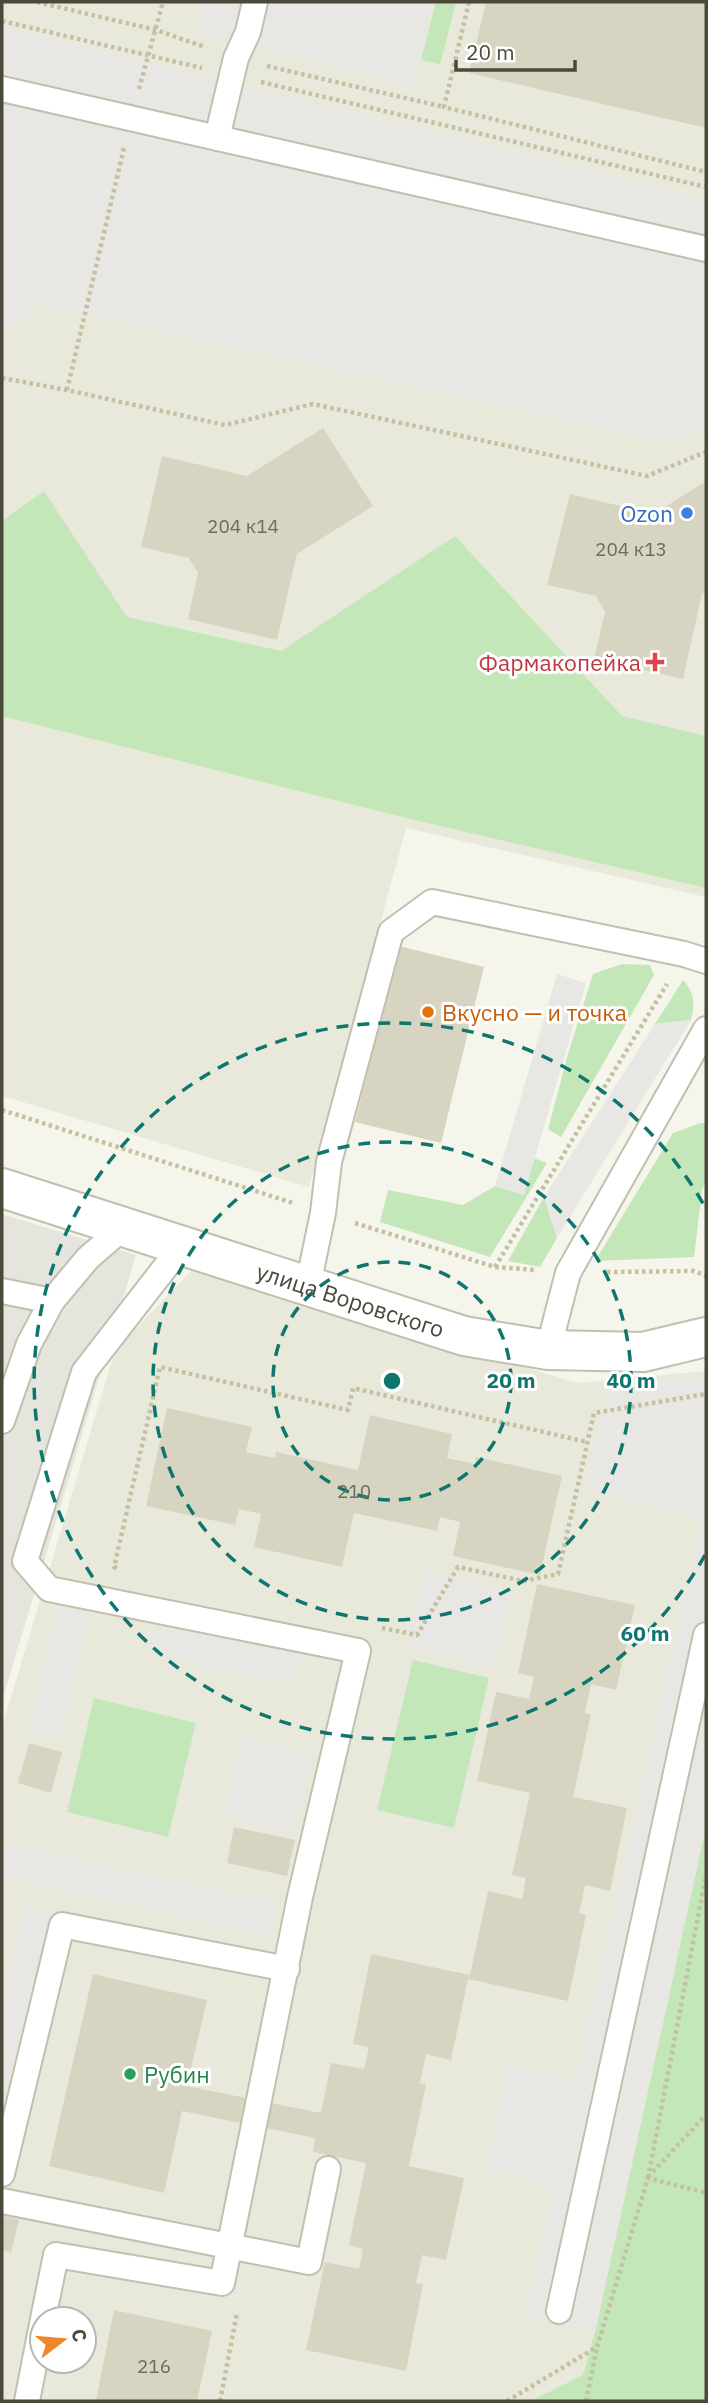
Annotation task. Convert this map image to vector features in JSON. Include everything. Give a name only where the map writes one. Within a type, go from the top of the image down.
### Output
[{"type":"street","name":"улица Воровского","points":[[2,1188],[464,1336],[548,1350],[643,1352],[706,1337]]},
{"type":"lane","points":[[217,138],[236,58],[248,32],[255,2]]},
{"type":"lane","points":[[2,89],[706,250]]},
{"type":"lane","points":[[308,1285],[323,1213],[329,1162],[391,932],[432,902],[695,957]]},
{"type":"lane","points":[[548,1350],[568,1273],[706,1028]]},
{"type":"lane","points":[[2,1421],[29,1344],[52,1301],[88,1258],[124,1227]]},
{"type":"lane","points":[[46,2305],[56,2255],[222,2283],[300,1897],[358,1651],[49,1590],[25,1561],[84,1372],[181,1247]]},
{"type":"lane","points":[[2,1292],[52,1301]]},
{"type":"lane","points":[[559,2311],[706,1636]]},
{"type":"lane","points":[[2,2174],[62,1925],[287,1969]]},
{"type":"lane","points":[[2,2201],[309,2262],[328,2169]]},
{"type":"lane","points":[[27,2401],[32,2375]]},
{"type":"path","points":[[67,390],[131,119],[163,2]]},
{"type":"path","points":[[468,2],[444,107],[706,172]]},
{"type":"path","points":[[2,21],[706,187]]},
{"type":"path","points":[[2,378],[225,425],[313,404],[647,475],[706,452]]},
{"type":"path","points":[[495,1268],[695,957]]},
{"type":"path","points":[[127,1570],[114,1567],[160,1367],[348,1410],[353,1388],[587,1442]]},
{"type":"path","points":[[370,1625],[416,1635],[458,1567],[523,1581],[558,1574],[594,1413],[706,1394]]},
{"type":"path","points":[[586,2401],[597,2347],[648,2178],[706,1875]]},
{"type":"path","points":[[648,2178],[706,2115]]},
{"type":"path","points":[[648,2178],[706,2193]]},
{"type":"path","points":[[507,2401],[597,2347]]},
{"type":"shaded area","points":[[2,2],[706,2],[706,897],[406,828],[309,1187],[2,1096]]},
{"type":"shaded area","points":[[203,2],[434,2],[414,85],[196,32]]},
{"type":"shaded area","points":[[2,26],[706,199],[706,424],[669,443],[37,304],[2,336]]},
{"type":"shaded area","points":[[557,974],[586,983],[524,1195],[495,1186]]},
{"type":"shaded area","points":[[691,1020],[557,1238],[544,1197],[655,1024]]},
{"type":"shaded area","points":[[2,1214],[136,1255],[2,1701]]},
{"type":"shaded area","points":[[195,1267],[577,1383],[706,1371],[706,2401],[2,2401],[2,1727],[115,1350]]},
{"type":"shaded area","points":[[706,1378],[706,1827],[595,2332],[526,2317],[553,2185],[486,2168],[507,2064],[575,2080],[702,1520],[584,1488],[610,1383]]},
{"type":"shaded area","points":[[425,1571],[511,1592],[494,1666],[407,1645]]},
{"type":"shaded area","points":[[58,1607],[89,1614],[59,1741],[28,1734]]},
{"type":"shaded area","points":[[156,1620],[302,1654],[295,1686],[149,1652]]},
{"type":"shaded area","points":[[240,1737],[312,1753],[294,1833],[223,1817]]},
{"type":"shaded area","points":[[2,1843],[278,1903],[271,1936],[2,1877]]},
{"type":"shaded area","points":[[24,1905],[55,1913],[2,2139],[2,1999]]},
{"type":"green space","points":[[436,2],[456,2],[440,64],[421,60]]},
{"type":"green space","points":[[44,491],[127,617],[281,651],[455,536],[622,716],[706,736],[706,888],[398,816],[2,716],[2,521]]},
{"type":"green space","points":[[622,964],[650,965],[654,975],[561,1137],[548,1129],[593,974]]},
{"type":"green space","points":[[683,980],[693,999],[691,1020],[655,1024]]},
{"type":"green space","points":[[706,1123],[706,1181],[702,1190],[694,1257],[595,1261],[673,1133]]},
{"type":"green space","points":[[534,1158],[547,1163],[490,1257],[380,1222],[388,1190],[463,1205],[495,1186],[524,1195]]},
{"type":"green space","points":[[544,1197],[557,1238],[540,1267],[508,1261]]},
{"type":"green space","points":[[413,1660],[489,1678],[454,1828],[377,1810]]},
{"type":"green space","points":[[94,1698],[196,1723],[168,1837],[67,1812]]},
{"type":"green space","points":[[706,1827],[706,2401],[531,2401],[583,2375],[595,2332]]},
{"type":"building","points":[[486,2],[706,4],[706,128],[469,73]]},
{"type":"building","points":[[323,428],[373,506],[297,554],[277,640],[188,619],[198,573],[189,558],[141,547],[162,456],[247,476]]},
{"type":"building","points":[[706,481],[706,591],[702,594],[683,679],[594,659],[605,612],[596,596],[547,585],[570,494],[654,514]]},
{"type":"building","name":"Вкусно — и точка","points":[[399,946],[484,967],[441,1143],[355,1122]]},
{"type":"building","points":[[167,1408],[252,1427],[246,1452],[275,1458],[276,1452],[358,1470],[370,1415],[452,1434],[447,1458],[475,1464],[476,1457],[562,1476],[540,1575],[453,1556],[460,1522],[440,1517],[437,1531],[354,1513],[342,1567],[254,1547],[261,1514],[239,1509],[235,1525],[146,1506]]},
{"type":"building","points":[[537,1584],[635,1605],[616,1690],[591,1684],[585,1713],[591,1714],[573,1797],[627,1808],[610,1891],[585,1885],[579,1913],[586,1915],[568,2001],[468,1979],[451,2060],[426,2054],[420,2083],[426,2084],[409,2166],[464,2178],[446,2260],[422,2255],[416,2283],[423,2284],[406,2371],[306,2350],[325,2262],[359,2269],[363,2249],[349,2245],[366,2163],[313,2152],[315,2138],[182,2111],[164,2193],[49,2166],[93,1974],[207,2000],[187,2086],[321,2113],[331,2063],[364,2069],[369,2047],[353,2044],[371,1954],[470,1975],[488,1891],[522,1899],[526,1878],[512,1875],[530,1793],[477,1781],[496,1692],[529,1699],[534,1677],[518,1673]]},
{"type":"building","points":[[29,1743],[62,1752],[51,1793],[18,1783]]},
{"type":"building","points":[[234,1827],[295,1840],[287,1876],[227,1863]]},
{"type":"building","points":[[2,2216],[19,2220],[11,2253],[2,2250]]},
{"type":"building","points":[[114,2310],[212,2331],[197,2401],[96,2400]]},
{"type":"place","name":"Ozon","points":[[687,513]]},
{"type":"place","name":"Фармакопейка","points":[[655,662]]},
{"type":"place","name":"Вкусно — и точка","points":[[428,1012]]},
{"type":"place","name":"Рубин","points":[[130,2074]]}]
